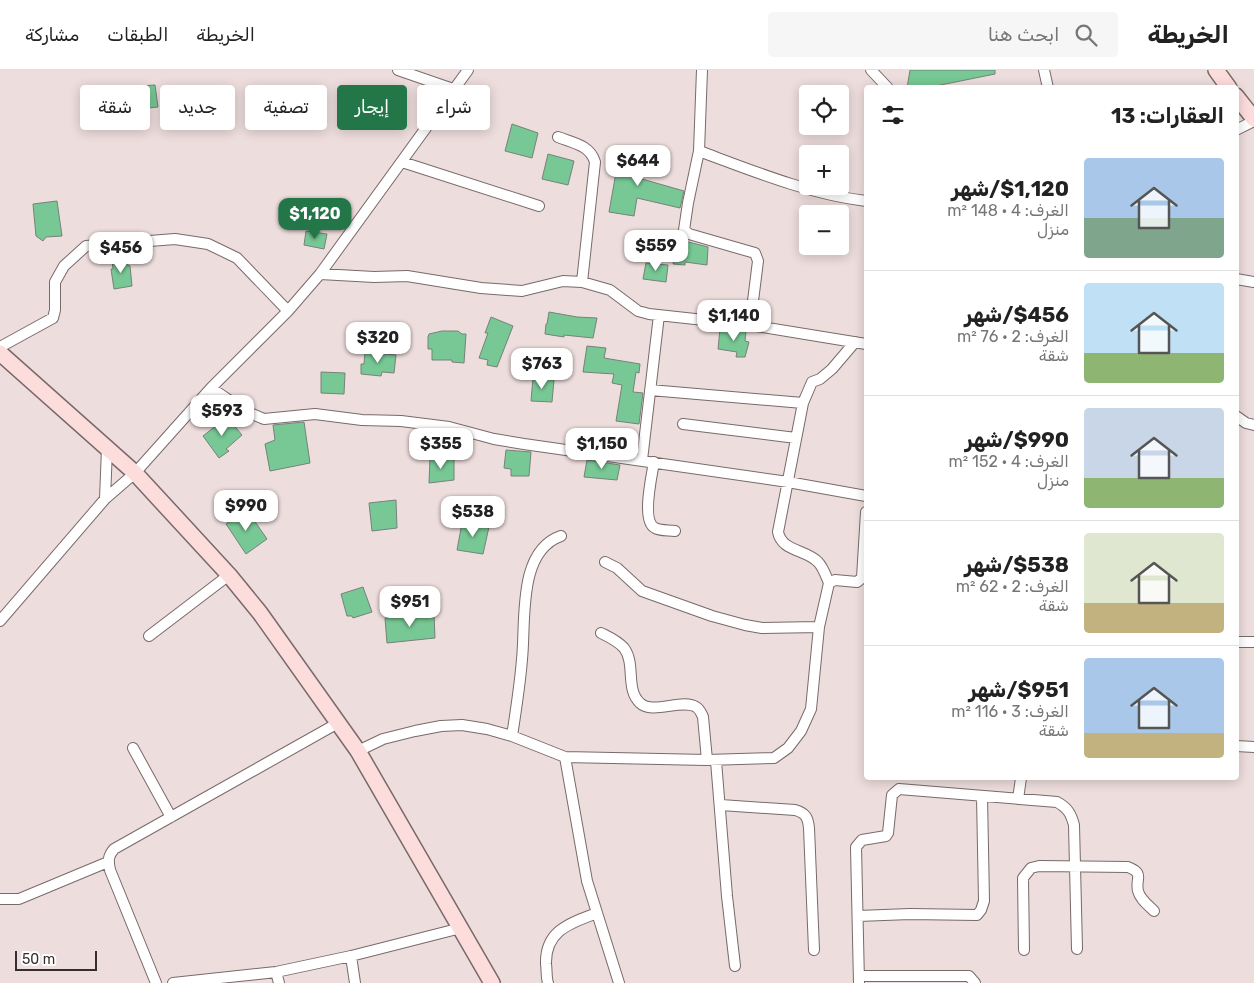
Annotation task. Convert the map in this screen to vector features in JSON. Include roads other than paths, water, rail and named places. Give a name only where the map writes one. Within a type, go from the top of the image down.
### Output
[{"type":"street","points":[[398,70],[441,85]]},
{"type":"street","points":[[456,85],[468,70]]},
{"type":"street","points":[[702,70],[699,151],[684,230],[689,234],[755,253],[758,261],[750,325]]},
{"type":"street","points":[[871,70],[885,85]]},
{"type":"street","points":[[1044,70],[1047,85]]},
{"type":"street","points":[[1216,70],[1227,85]]},
{"type":"street","points":[[1239,100],[1254,118],[1239,128]]},
{"type":"street","points":[[0,621],[106,499],[134,472],[211,388],[288,311],[320,274],[424,130]]},
{"type":"street","points":[[558,137],[588,149],[593,154],[596,162],[582,282]]},
{"type":"street","points":[[699,151],[806,188],[841,198],[864,201]]},
{"type":"street","points":[[402,162],[539,206]]},
{"type":"street","points":[[0,347],[53,318],[55,310],[55,282],[64,266],[86,246],[175,239],[208,244],[237,258],[288,311]]},
{"type":"street","points":[[320,274],[374,277],[407,276],[481,288],[522,291],[563,281],[582,282],[610,290],[638,311],[750,325],[864,344]]},
{"type":"street","points":[[1239,280],[1254,282]]},
{"type":"street","points":[[642,460],[659,315]]},
{"type":"street","points":[[358,751],[383,739],[415,731],[441,726],[462,725],[512,736],[565,757],[711,760],[774,758],[788,748],[801,731],[811,709],[819,627],[829,583],[817,561],[784,544],[779,538],[778,532],[803,403],[812,382],[820,379],[832,369],[855,342]]},
{"type":"street","points":[[0,354],[134,472],[229,575],[260,613],[358,751],[492,983]]},
{"type":"street","points":[[211,388],[244,411],[264,418],[315,414],[449,427],[494,439],[524,444],[788,482],[864,496]]},
{"type":"street","points":[[650,390],[803,403]]},
{"type":"street","points":[[1239,418],[1246,423],[1254,425]]},
{"type":"street","points":[[683,424],[796,438]]},
{"type":"street","points":[[106,499],[107,448]]},
{"type":"street","points":[[654,462],[648,503],[649,522],[655,528],[675,531]]},
{"type":"street","points":[[512,736],[522,659],[525,600],[528,581],[532,568],[544,546],[552,539],[562,536]]},
{"type":"street","points":[[829,583],[832,581],[858,582],[864,560]]},
{"type":"street","points":[[605,562],[617,568],[642,591],[712,616],[762,628],[819,627]]},
{"type":"street","points":[[149,636],[229,575]]},
{"type":"street","points":[[601,633],[624,648],[628,656],[632,690],[639,703],[648,707],[691,705],[700,711],[703,717],[720,805],[727,896],[736,966]]},
{"type":"street","points":[[1239,642],[1254,642]]},
{"type":"street","points":[[156,983],[108,862],[109,856],[114,849],[338,723]]},
{"type":"street","points":[[1239,746],[1254,747]]},
{"type":"street","points":[[133,748],[171,817]]},
{"type":"street","points":[[565,757],[587,881],[619,983]]},
{"type":"street","points":[[1018,799],[1021,780]]},
{"type":"street","points":[[975,983],[969,976],[859,979],[856,847],[862,840],[886,836],[888,833],[892,795],[895,791],[903,789],[1057,802],[1065,806],[1071,813],[1074,826],[1077,948]]},
{"type":"street","points":[[858,916],[910,914],[977,915],[984,901],[982,796]]},
{"type":"street","points":[[720,805],[795,810],[805,814],[809,828],[814,950]]},
{"type":"street","points":[[0,899],[19,899],[108,862]]},
{"type":"street","points":[[1024,950],[1023,878],[1031,868],[1039,866],[1128,867],[1136,870],[1139,876],[1138,890],[1142,900],[1154,911]]},
{"type":"street","points":[[548,983],[546,958],[548,946],[554,936],[561,929],[597,913]]},
{"type":"street","points":[[173,983],[276,972],[351,956],[461,928]]},
{"type":"street","points":[[351,956],[355,983]]},
{"type":"street","points":[[276,972],[279,983]]}]
